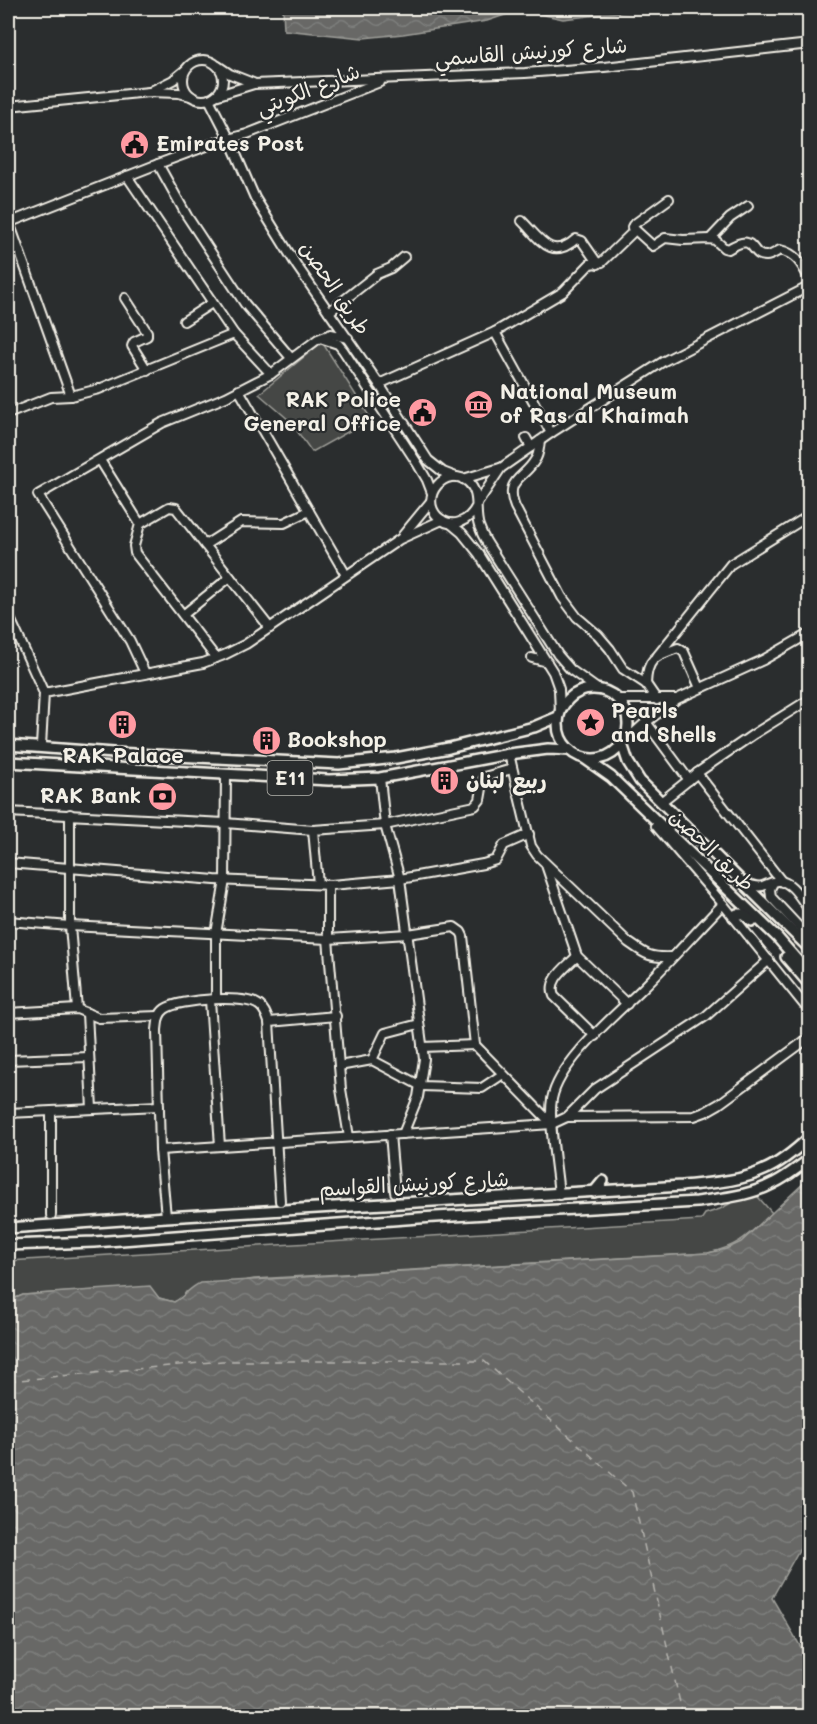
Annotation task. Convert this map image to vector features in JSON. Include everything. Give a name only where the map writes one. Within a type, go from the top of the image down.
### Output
[{"type":"main road","points":[[596,688],[618,699],[628,716],[627,735],[615,752],[595,759],[584,758],[570,750],[560,735],[559,714],[566,702],[574,694],[585,689],[596,688]]},
{"type":"main road","name":"E11","points":[[8,745],[114,753],[339,764],[396,758],[449,748],[534,728],[559,714]]},
{"type":"main road","name":"طريق الحصن","points":[[622,744],[628,762],[640,781],[810,949]]},
{"type":"main road","name":"E11","points":[[8,762],[329,780],[380,778],[509,754],[548,749],[570,750]]},
{"type":"main road","name":"طريق الحصن","points":[[584,758],[611,777],[777,937],[810,975]]},
{"type":"main road","points":[[734,917],[737,914],[743,914],[750,919],[774,942],[810,985]]},
{"type":"main road","name":"شارع كورنيش القواسم","points":[[8,1228],[682,1186],[732,1180],[765,1170],[797,1149],[810,1137]]},
{"type":"main road","name":"شارع كورنيش القواسم","points":[[8,1245],[94,1242],[697,1202],[758,1191],[810,1159]]},
{"type":"main road","points":[[594,1192],[603,1181]]},
{"type":"street","name":"شارع كورنيش القاسمي","points":[[212,98],[254,84],[604,67],[810,44]]},
{"type":"street","points":[[8,106],[149,92],[173,93],[203,100],[212,98],[220,91],[223,77],[216,64],[202,59],[195,61],[163,86],[149,92]]},
{"type":"street","name":"شارع كورنيش القاسمي","points":[[216,64],[230,74],[254,84]]},
{"type":"street","points":[[184,71],[182,80],[191,96]]},
{"type":"street","name":"شارع الكويتي","points":[[8,223],[158,164],[229,138],[247,134],[387,79]]},
{"type":"street","name":"طريق الحصن","points":[[212,98],[255,198],[297,266],[348,338],[428,460],[443,472],[460,478]]},
{"type":"street","points":[[158,164],[187,216],[245,304],[291,358]]},
{"type":"street","points":[[127,176],[234,334],[271,374]]},
{"type":"street","points":[[632,227],[669,200]]},
{"type":"street","points":[[710,239],[730,218],[748,206]]},
{"type":"street","points":[[522,221],[546,245],[556,250],[563,249],[576,239],[582,241],[598,264]]},
{"type":"street","points":[[8,223],[71,396]]},
{"type":"street","points":[[632,227],[653,246],[665,238],[710,239],[728,249],[739,242],[748,243],[763,255],[768,256],[780,250],[789,252],[800,261],[810,280]]},
{"type":"street","points":[[379,384],[495,332],[563,292],[590,264],[598,264],[632,233],[632,227]]},
{"type":"street","points":[[329,312],[377,274],[391,268],[404,257]]},
{"type":"street","points":[[44,693],[173,669],[216,658],[246,644],[400,539],[446,521],[459,523],[466,519],[501,468],[551,433],[664,361],[810,286]]},
{"type":"street","points":[[125,298],[147,332],[147,336],[135,341],[132,346],[147,370]]},
{"type":"street","points":[[184,321],[212,303]]},
{"type":"street","points":[[495,332],[551,433]]},
{"type":"street","points":[[8,414],[51,397],[71,396],[99,389],[234,334]]},
{"type":"street","points":[[145,673],[130,641],[38,495],[162,423],[271,374],[318,339],[331,334],[348,338]]},
{"type":"street","name":"طريق الحصن","points":[[318,339],[330,340],[343,350],[423,472],[431,497]]},
{"type":"street","points":[[239,390],[346,575]]},
{"type":"street","points":[[526,438],[531,447]]},
{"type":"street","points":[[540,441],[535,461],[514,482],[512,488],[515,507],[570,609],[600,637],[623,669],[646,684],[657,700]]},
{"type":"street","points":[[100,460],[140,524]]},
{"type":"street","points":[[400,539],[441,481],[501,468]]},
{"type":"street","points":[[460,478],[474,489],[478,525],[487,543],[558,655],[571,670],[596,688]]},
{"type":"street","points":[[431,497],[436,515],[462,532],[479,554],[547,662],[559,688],[559,714]]},
{"type":"street","points":[[216,658],[135,553],[134,546],[140,524],[172,506],[176,508],[270,628]]},
{"type":"street","points":[[205,545],[241,522],[286,522],[309,511]]},
{"type":"street","points":[[646,684],[649,664],[731,564],[810,515]]},
{"type":"street","points":[[183,615],[230,578]]},
{"type":"street","points":[[9,620],[44,693],[41,746]]},
{"type":"street","points":[[622,744],[646,722],[677,699],[763,660],[810,633]]},
{"type":"street","points":[[658,655],[678,648],[682,650],[700,688]]},
{"type":"street","points":[[532,658],[547,662]]},
{"type":"street","points":[[618,699],[677,699]]},
{"type":"street","points":[[661,802],[697,773],[810,699]]},
{"type":"street","points":[[646,722],[689,780]]},
{"type":"street","points":[[509,754],[531,846],[545,863],[628,942],[655,958],[671,957]]},
{"type":"street","points":[[8,812],[225,823],[313,830],[385,825],[475,806],[480,800],[484,777],[512,769]]},
{"type":"street","points":[[697,773],[777,882],[791,887],[810,910]]},
{"type":"street","points":[[220,1146],[213,1000],[216,934],[225,880],[226,776]]},
{"type":"street","points":[[380,778],[385,825],[400,879],[423,1059],[420,1086],[403,1134]]},
{"type":"street","points":[[639,805],[734,917],[810,1012]]},
{"type":"street","points":[[70,814],[70,926],[77,1009]]},
{"type":"street","points":[[313,830],[318,884]]},
{"type":"street","points":[[8,863],[225,880],[328,885],[400,879],[496,860],[504,845],[529,834]]},
{"type":"street","points":[[545,863],[578,956],[627,1004]]},
{"type":"street","points":[[743,883],[762,887],[777,882]]},
{"type":"street","points":[[777,882],[770,889],[771,897],[810,942]]},
{"type":"street","points":[[328,885],[328,939],[336,1016],[340,1089],[348,1137]]},
{"type":"street","points":[[559,1195],[552,1124],[552,1099],[560,1079],[613,1015],[627,1004],[723,904]]},
{"type":"street","points":[[8,921],[328,939],[408,934],[454,927],[463,936],[475,1045],[552,1124]]},
{"type":"street","points":[[578,956],[554,980],[552,991],[554,996],[595,1036]]},
{"type":"street","points":[[160,1150],[552,1124],[567,1117],[595,1089],[706,1016],[769,960]]},
{"type":"street","points":[[166,1217],[160,1150],[157,1030],[159,1016],[166,1008],[189,1002],[249,1001],[260,1005],[269,1022],[280,1201]]},
{"type":"street","points":[[8,1013],[77,1009],[99,1018],[159,1016]]},
{"type":"street","points":[[87,1013],[92,1109]]},
{"type":"street","points":[[269,1022],[336,1016]]},
{"type":"street","points":[[372,1060],[385,1033],[419,1024]]},
{"type":"street","points":[[567,1117],[694,1116],[705,1113],[810,1037]]},
{"type":"street","points":[[422,1047],[475,1045]]},
{"type":"street","points":[[8,1060],[89,1057]]},
{"type":"street","points":[[339,1066],[372,1060],[420,1086],[482,1088],[503,1074]]},
{"type":"street","points":[[8,1113],[159,1106]]},
{"type":"street","points":[[51,1112],[51,1215]]},
{"type":"street","points":[[390,1134],[395,1192]]},
{"type":"shaded area","points":[[322,342],[371,419],[312,452],[290,421],[259,394]]},
{"type":"shaded area","points":[[753,1191],[772,1213],[736,1243],[708,1253],[254,1279],[186,1292],[182,1298],[174,1302],[159,1298],[149,1287],[23,1295],[8,1301],[8,1261],[701,1220],[705,1214],[720,1209]]},
{"type":"water","points":[[283,8],[517,8],[517,11],[487,21],[363,38],[284,30]]},
{"type":"water","points":[[530,8],[696,8],[650,9],[563,19],[530,12]]},
{"type":"water","points":[[809,1178],[809,1532],[772,1598],[809,1661],[809,1716],[8,1716],[8,1301],[23,1295],[150,1286],[159,1298],[174,1302],[200,1283],[708,1253],[726,1249],[741,1242]]},
{"type":"ferry route","points":[[8,1381],[222,1361],[484,1361],[632,1492],[683,1716]]},
{"type":"place","name":"Emirates Post","points":[[135,144]]},
{"type":"place","name":"National Museum of Ras al Khaimah","points":[[479,404]]},
{"type":"place","name":"RAK Police General Office","points":[[422,412]]},
{"type":"place","name":"Pearls and Shells","points":[[590,723]]},
{"type":"place","name":"RAK Palace","points":[[123,725]]},
{"type":"place","name":"Bookshop","points":[[266,740]]},
{"type":"place","name":"ربيع لبنان","points":[[445,781]]},
{"type":"place","name":"RAK Bank","points":[[162,796]]}]
